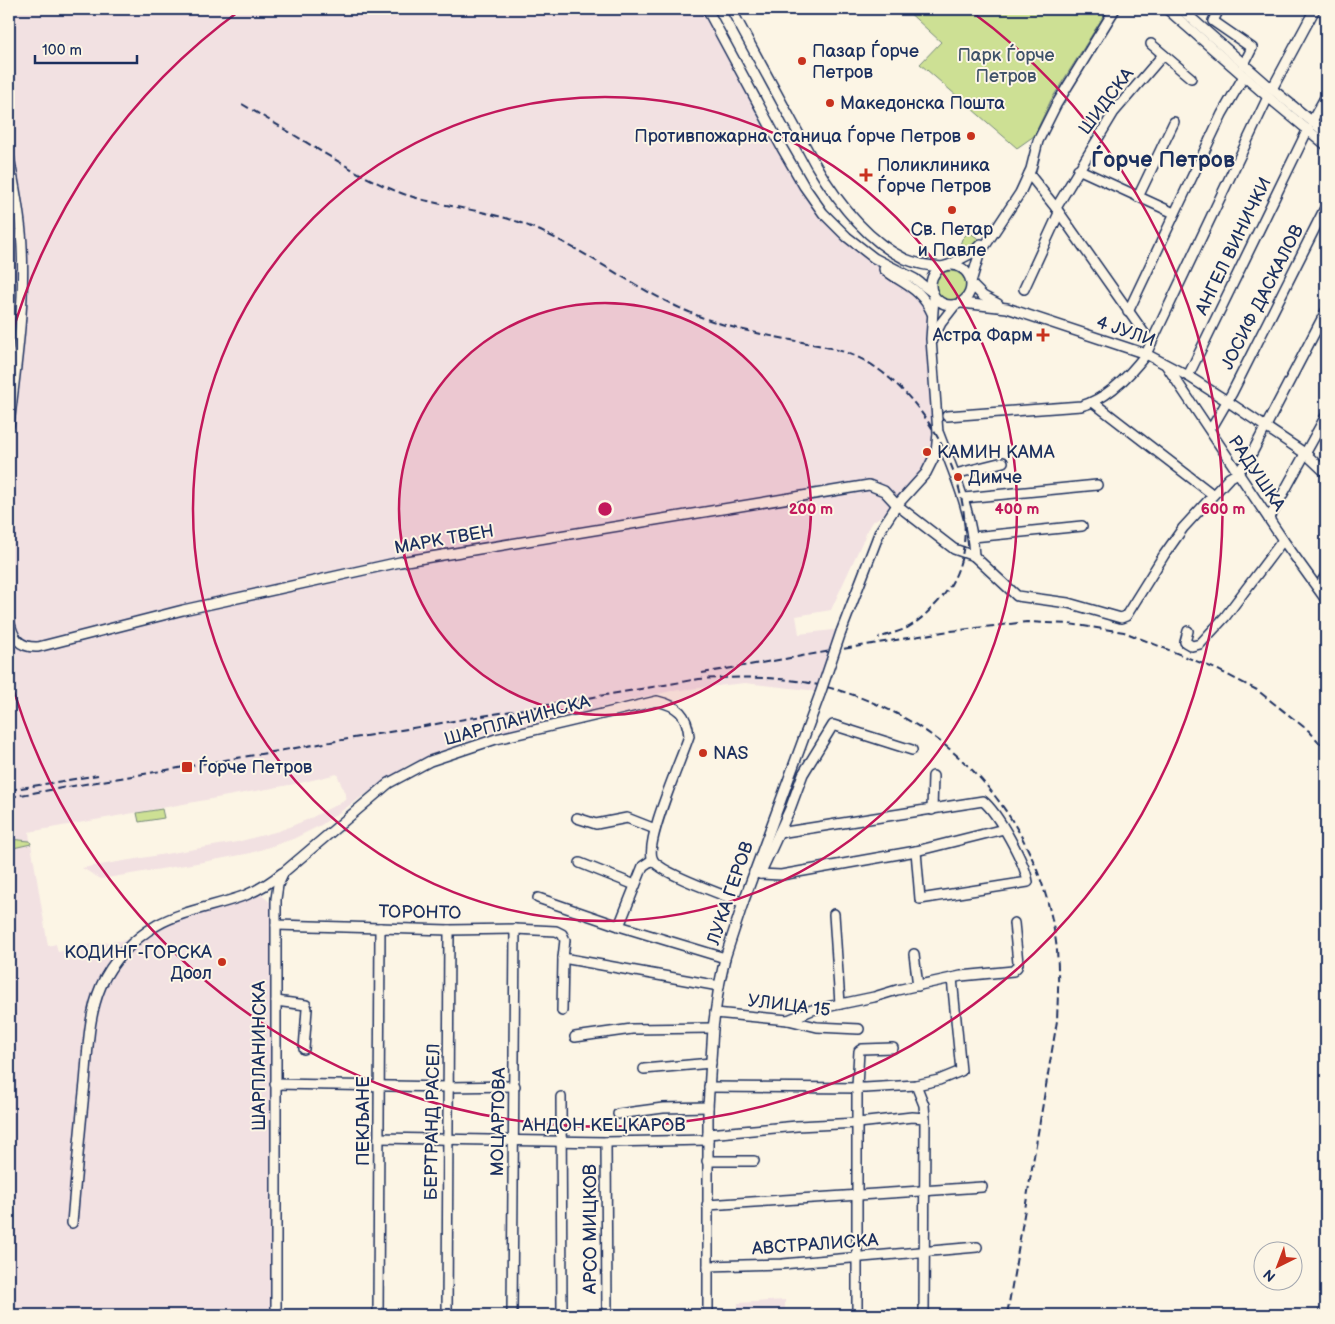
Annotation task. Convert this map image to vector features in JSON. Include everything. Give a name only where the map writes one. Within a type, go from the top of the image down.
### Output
[{"type":"street","points":[[707,9],[782,148],[814,201],[840,230],[887,271],[918,292],[928,304],[933,314]]},
{"type":"street","points":[[874,258],[915,278],[944,304],[958,304],[969,296],[976,263],[994,231],[1020,193],[1029,174],[1038,141],[1056,105],[1115,9]]},
{"type":"street","points":[[1167,9],[1244,76],[1270,93],[1310,125],[1326,134]]},
{"type":"street","points":[[1181,9],[1244,64],[1270,93]]},
{"type":"street","points":[[1219,9],[1213,21],[1252,48],[1244,64]]},
{"type":"street","points":[[947,416],[1081,406],[1094,403],[1137,365],[1146,354],[1270,93],[1315,9]]},
{"type":"street","points":[[735,12],[819,170],[843,205],[877,240],[903,258],[920,264],[959,267],[965,270],[971,283]]},
{"type":"street","points":[[1151,44],[1191,78]]},
{"type":"street","name":"ШИДСКА","points":[[1024,289],[1078,169],[1114,112],[1163,55]]},
{"type":"street","points":[[1128,312],[1222,114],[1244,76]]},
{"type":"street","name":"АНГЕЛ ВИНИЧКИ","points":[[1188,376],[1310,125],[1326,96]]},
{"type":"street","points":[[1138,197],[1174,122]]},
{"type":"street","points":[[1310,125],[1326,144]]},
{"type":"street","points":[[9,156],[22,246],[22,292],[9,425]]},
{"type":"street","points":[[1078,169],[1174,213]]},
{"type":"street","points":[[1029,174],[1058,210],[1151,343]]},
{"type":"street","name":"ЈОСИФ ДАСКАЛОВ","points":[[1214,424],[1326,206]]},
{"type":"street","points":[[934,295],[931,286],[932,278],[936,272],[972,253],[994,231]]},
{"type":"street","name":"4 ЈУЛИ","points":[[971,283],[986,298],[1008,308],[1146,354],[1188,376],[1266,428]]},
{"type":"street","name":"ЛУКА ГЕРОВ","points":[[708,1315],[708,1107],[713,1028],[725,958],[743,902],[757,873],[841,632],[880,531],[897,505],[926,472],[936,453],[938,433],[932,350],[934,295]]},
{"type":"street","name":"4 ЈУЛИ","points":[[958,304],[1008,308]]},
{"type":"street","name":"ЛУКА ГЕРОВ","points":[[932,350],[936,330],[958,304]]},
{"type":"street","points":[[897,505],[954,549],[974,556],[1017,596],[1026,599],[1068,603],[1121,618],[1126,616],[1173,541],[1212,494],[1229,478],[1238,473],[1266,428],[1326,311]]},
{"type":"street","name":"РАДУШКА","points":[[1164,363],[1283,540],[1326,600]]},
{"type":"street","points":[[1094,403],[1212,494]]},
{"type":"street","points":[[1269,519],[1326,416]]},
{"type":"street","points":[[1266,428],[1306,454],[1326,473]]},
{"type":"street","points":[[938,433],[964,498],[973,537],[974,556]]},
{"type":"street","points":[[955,474],[1003,462]]},
{"type":"street","name":"МАРК ТВЕН","points":[[9,620],[15,638],[20,644],[30,648],[38,647],[183,610],[400,562],[869,484],[891,497],[897,505]]},
{"type":"street","points":[[964,498],[1097,485]]},
{"type":"street","points":[[973,537],[1082,526]]},
{"type":"street","points":[[1188,631],[1185,642],[1192,646],[1200,644],[1225,617],[1283,540]]},
{"type":"street","points":[[1318,588],[1326,575]]},
{"type":"street","name":"ШАРПЛАНИНСКА","points":[[276,1315],[276,892],[284,872],[372,797],[398,777],[418,766],[450,753],[496,739],[657,701],[670,704],[679,711],[688,722],[689,736],[655,829],[650,850],[652,860]]},
{"type":"street","points":[[912,750],[833,725],[803,774],[779,833],[757,873],[781,875],[916,850],[1004,829]]},
{"type":"street","points":[[932,810],[933,776]]},
{"type":"street","points":[[779,833],[983,801],[1004,829],[1022,862],[1028,882],[920,899],[916,850]]},
{"type":"street","points":[[577,818],[596,824],[627,818],[655,829]]},
{"type":"street","points":[[619,926],[643,866],[652,860],[667,872],[743,902]]},
{"type":"street","points":[[580,863],[635,885]]},
{"type":"street","points":[[72,1223],[89,1030],[101,986],[110,970],[120,955],[156,926],[187,913],[253,892],[284,872]]},
{"type":"street","points":[[538,898],[619,926],[725,958]]},
{"type":"street","points":[[834,914],[840,1004]]},
{"type":"street","points":[[788,1020],[812,1010],[952,978],[1013,971],[1017,967],[1018,958],[1014,923]]},
{"type":"street","name":"ТОРОНТО","points":[[276,925],[556,931],[562,934],[565,940],[563,958]]},
{"type":"street","name":"ПЕКЉАНЕ","points":[[378,1315],[380,928]]},
{"type":"street","name":"МОЦАРТОВА","points":[[512,1315],[515,929]]},
{"type":"street","name":"БЕРТРАНД РАСЕЛ","points":[[447,1315],[449,930]]},
{"type":"street","points":[[914,954],[918,986]]},
{"type":"street","points":[[562,1011],[563,958],[719,986]]},
{"type":"street","points":[[709,1087],[916,1085],[940,1080],[961,1071],[952,978]]},
{"type":"street","points":[[276,1001],[306,1005],[304,1049]]},
{"type":"street","name":"УЛИЦА 15","points":[[715,1013],[788,1020],[818,1026],[859,1029]]},
{"type":"street","points":[[575,1037],[632,1029],[713,1028]]},
{"type":"street","points":[[857,1315],[857,1087],[859,1051],[862,1049],[893,1048]]},
{"type":"street","points":[[644,1069],[711,1063]]},
{"type":"street","points":[[275,1084],[449,1087],[515,1086]]},
{"type":"street","points":[[916,1085],[924,1105],[925,1118],[924,1315]]},
{"type":"street","points":[[561,1097],[562,1315]]},
{"type":"street","points":[[618,1114],[663,1108],[708,1107]]},
{"type":"street","name":"АНДОН КЕЦКАРОВ","points":[[379,1138],[606,1142],[708,1137],[797,1126],[858,1123],[912,1117],[925,1118]]},
{"type":"street","name":"АРСО МИЦКОВ","points":[[606,1142],[607,1315]]},
{"type":"street","points":[[707,1161],[754,1161]]},
{"type":"street","points":[[707,1205],[982,1187]]},
{"type":"street","name":"АВСТРАЛИСКА","points":[[708,1266],[782,1264],[977,1247]]},
{"type":"shaded area","points":[[9,9],[707,9],[823,213],[928,304],[936,453],[897,505],[871,523],[831,610],[796,616],[799,634],[833,630],[841,632],[820,694],[809,690],[745,683],[671,691],[609,705],[566,718],[482,736],[408,765],[321,825],[293,839],[251,853],[203,862],[101,879],[82,868],[237,842],[279,831],[309,819],[347,799],[337,774],[300,783],[29,832],[30,841],[9,839],[9,771],[13,770],[12,694],[9,694]]},
{"type":"shaded area","points":[[31,844],[48,946],[56,944],[58,952],[86,945],[126,940],[145,933],[156,926],[259,893],[276,907],[276,1315],[9,1315],[9,849]]},
{"type":"shaded area","points":[[785,1300],[785,1315],[738,1315],[738,1303]]},
{"type":"green space","name":"Парк Ѓорче Петров","points":[[905,9],[1108,9],[1051,100],[1034,136],[1017,148],[920,64],[941,42]]},
{"type":"green space","points":[[969,232],[980,240],[973,248],[958,255],[962,239]]},
{"type":"green space","points":[[951,271],[957,272],[965,280],[965,292],[957,300],[951,301],[945,300],[937,292],[936,286],[937,280],[945,272]]},
{"type":"green space","points":[[162,809],[164,818],[139,822],[137,813]]},
{"type":"green space","points":[[9,839],[30,841],[31,844],[9,849]]},
{"type":"railway","points":[[242,104],[351,169],[390,189],[433,202],[499,216],[531,227],[573,248],[675,306],[718,323],[844,352],[875,367],[900,387],[922,414],[941,444],[956,477],[964,512],[964,545],[955,577],[935,605],[907,628],[878,638]]},
{"type":"railway","points":[[702,673],[943,632],[1027,622],[1069,624],[1124,632],[1216,669],[1257,690],[1309,731],[1326,750]]},
{"type":"railway","points":[[9,797],[699,679],[754,678],[809,683],[855,696],[897,714],[936,738],[970,768],[1000,802],[1024,841],[1042,884],[1054,930],[1058,964],[1057,1021],[1007,1315]]},
{"type":"railway","points":[[9,790],[98,775]]},
{"type":"place","name":"Пазар Ѓорче Петров","points":[[802,61]]},
{"type":"place","name":"Македонска Пошта","points":[[830,103]]},
{"type":"place","name":"Противпожарна станица Ѓорче Петров","points":[[971,136]]},
{"type":"place","name":"Поликлиника Ѓорче Петров","points":[[866,175]]},
{"type":"place","name":"Св. Петар и Павле","points":[[952,210]]},
{"type":"place","name":"Астра Фарм","points":[[1043,335]]},
{"type":"place","name":"КАМИН КАМА","points":[[927,452]]},
{"type":"place","name":"Димче","points":[[958,477]]},
{"type":"place","name":"NAS","points":[[703,753]]},
{"type":"place","name":"Ѓорче Петров","points":[[187,767]]},
{"type":"place","name":"КОДИНГ-ГОРСКА Доол","points":[[222,962]]},
{"type":"district","name":"Ѓорче Петров","points":[[1163,159]]}]
